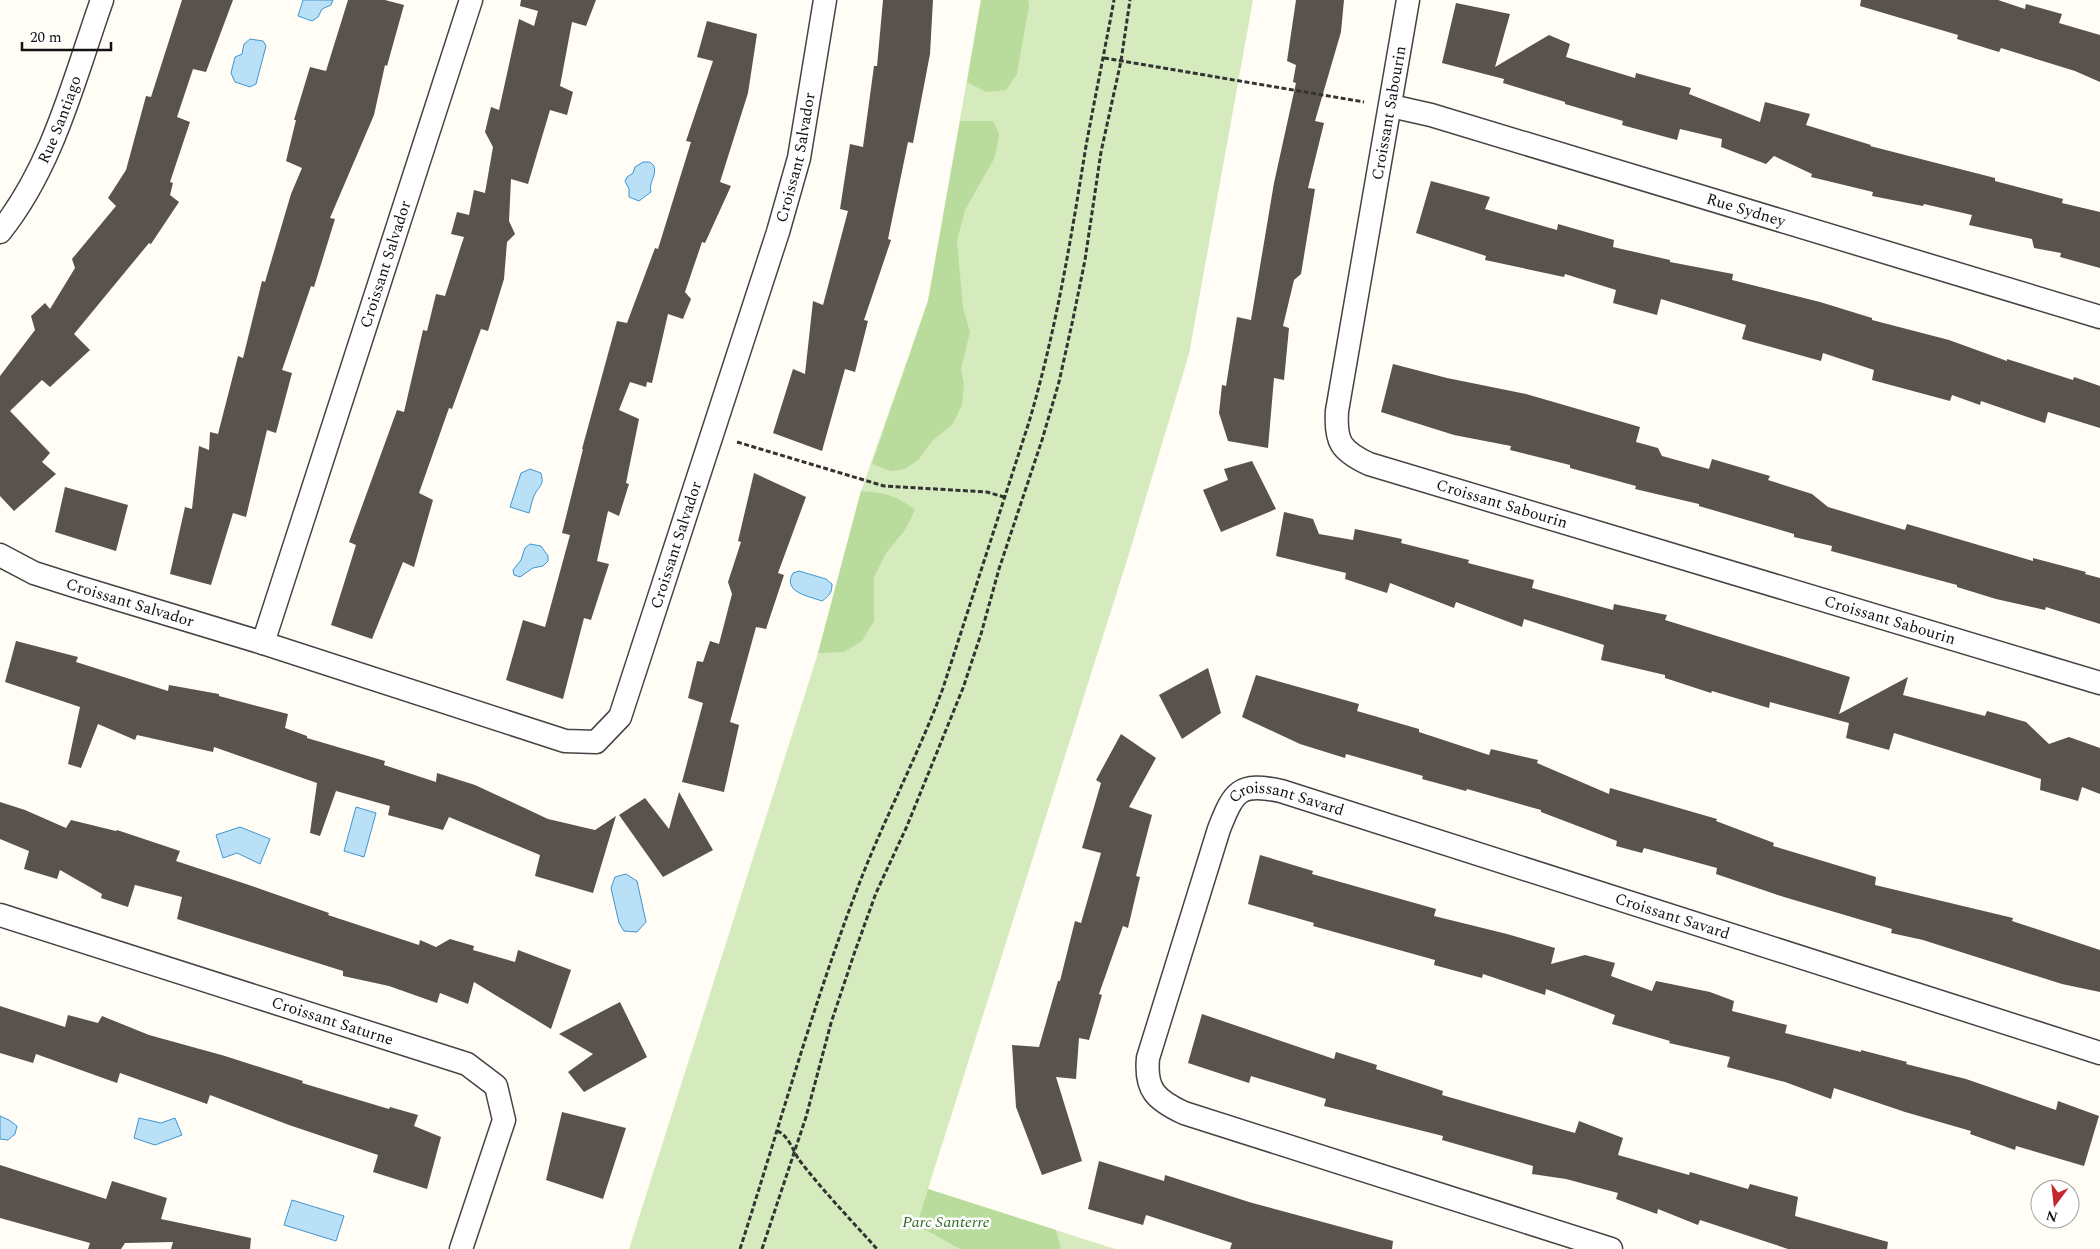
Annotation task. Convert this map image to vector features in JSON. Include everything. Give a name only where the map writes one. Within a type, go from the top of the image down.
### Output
[{"type":"street","name":"Rue Santiago","points":[[0,232],[11,218],[40,170],[57,130],[102,0]]},
{"type":"street","name":"Croissant Salvador","points":[[263,644],[470,0]]},
{"type":"street","name":"Croissant Salvador","points":[[0,554],[34,572],[61,581],[565,741],[596,742],[620,717],[778,232],[799,158],[825,0]]},
{"type":"street","name":"Croissant Sabourin","points":[[1408,0],[1337,411],[1336,428],[1340,444],[1352,456],[1369,464],[2100,683]]},
{"type":"street","name":"Rue Sydney","points":[[1391,106],[1424,113],[2100,317]]},
{"type":"street","name":"Croissant Savard","points":[[1612,1249],[1184,1113],[1158,1098],[1150,1087],[1147,1074],[1148,1058],[1219,828],[1230,802],[1239,792],[1248,788],[1262,787],[1281,791],[2100,1054]]},
{"type":"street","name":"Croissant Saturne","points":[[0,915],[467,1064],[496,1086],[504,1120],[461,1249]]},
{"type":"path","points":[[740,1249],[804,1041],[860,881],[943,688],[1039,389],[1056,317],[1114,0]]},
{"type":"path","points":[[762,1249],[794,1154],[831,1023],[854,954],[876,893],[907,826],[963,688],[981,634],[999,569],[1042,440],[1059,382],[1085,260],[1101,152],[1121,61],[1130,0]]},
{"type":"path","points":[[1104,58],[1367,102]]},
{"type":"path","points":[[732,440],[884,486],[987,492],[1004,497]]},
{"type":"path","points":[[777,1131],[786,1138],[794,1154],[823,1189],[877,1249]]},
{"type":"green space","points":[[981,0],[1253,0],[1189,354],[1128,557],[928,1189],[1115,1249],[629,1249],[818,653],[861,491],[928,301]]},
{"type":"green space","points":[[981,0],[1028,0],[1029,6],[1017,74],[1006,90],[986,92],[967,82]]},
{"type":"green space","points":[[960,121],[993,121],[999,134],[995,157],[965,210],[957,241],[963,308],[970,332],[961,369],[964,385],[962,405],[952,425],[933,440],[918,460],[905,469],[891,471],[872,464],[928,301]]},
{"type":"green space","points":[[861,491],[890,496],[902,501],[915,510],[905,530],[886,553],[874,577],[874,621],[862,641],[844,652],[818,653]]},
{"type":"green space","name":"Parc Santerre","points":[[928,1189],[1056,1230],[1061,1249],[960,1249],[917,1225]]},
{"type":"water","points":[[303,0],[333,0],[331,5],[322,9],[318,17],[312,21],[298,16]]},
{"type":"water","points":[[250,39],[263,41],[266,46],[256,84],[250,87],[235,82],[231,73],[235,57],[242,54],[244,44]]},
{"type":"water","points":[[643,162],[650,162],[655,170],[650,188],[651,192],[639,201],[629,197],[629,189],[625,181],[633,173],[635,167]]},
{"type":"water","points":[[530,469],[541,473],[542,482],[536,492],[529,513],[510,507],[521,473]]},
{"type":"water","points":[[530,544],[541,546],[548,556],[548,561],[543,566],[533,568],[520,577],[514,575],[513,570],[521,560],[525,548]]},
{"type":"water","points":[[799,571],[826,579],[832,584],[831,592],[828,596],[822,601],[804,595],[794,589],[791,585],[791,579],[793,573]]},
{"type":"water","points":[[356,807],[376,813],[364,857],[344,851]]},
{"type":"water","points":[[240,827],[270,839],[260,864],[237,853],[223,858],[216,835]]},
{"type":"water","points":[[626,874],[637,881],[646,922],[637,932],[624,931],[619,923],[611,888],[615,877]]},
{"type":"water","points":[[0,1116],[17,1126],[15,1134],[8,1140],[0,1139]]},
{"type":"water","points":[[139,1118],[161,1123],[175,1118],[182,1135],[155,1145],[134,1138]]},
{"type":"water","points":[[292,1200],[344,1216],[336,1241],[284,1225]]},
{"type":"building","points":[[182,0],[233,0],[206,72],[193,69],[177,117],[190,122],[170,182],[173,183],[170,195],[179,202],[151,244],[149,243],[74,334],[90,350],[50,387],[42,380],[10,411],[50,453],[42,462],[56,474],[14,511],[0,496],[0,376],[35,330],[31,316],[45,303],[50,309],[75,268],[72,259],[116,206],[108,198],[126,170],[146,96],[151,97]]},
{"type":"building","points":[[348,0],[385,0],[404,5],[387,66],[385,65],[374,115],[330,218],[335,219],[314,287],[311,286],[282,370],[292,373],[276,433],[267,430],[246,517],[233,513],[211,585],[170,574],[185,507],[192,509],[199,446],[209,450],[210,432],[218,434],[238,356],[243,358],[262,281],[265,282],[291,194],[302,168],[286,161],[296,120],[294,120],[310,67],[326,71]]},
{"type":"building","points":[[521,0],[596,0],[586,26],[572,22],[560,86],[573,92],[567,115],[550,110],[528,184],[511,179],[509,221],[515,234],[507,242],[504,279],[488,331],[481,329],[452,409],[449,408],[419,493],[433,500],[414,567],[403,562],[372,639],[331,625],[356,545],[349,542],[397,410],[404,412],[423,330],[427,331],[436,294],[445,296],[464,237],[451,234],[457,212],[469,215],[474,190],[485,193],[493,147],[485,132],[491,107],[499,110],[519,19],[534,26],[538,11],[520,6]]},
{"type":"building","points":[[883,0],[933,0],[930,54],[913,143],[908,142],[888,239],[891,240],[864,320],[868,321],[855,372],[845,369],[822,451],[773,433],[793,369],[805,374],[813,301],[823,305],[848,211],[840,209],[850,144],[863,147],[874,66],[877,66]]},
{"type":"building","points":[[1296,0],[1344,0],[1341,32],[1315,121],[1324,123],[1308,188],[1315,189],[1301,274],[1294,280],[1283,326],[1289,328],[1284,380],[1274,378],[1268,448],[1228,441],[1219,413],[1222,385],[1226,386],[1237,317],[1251,320],[1274,183],[1296,83],[1293,82],[1296,65],[1287,61]]},
{"type":"building","points":[[1861,0],[1998,0],[2025,9],[2026,4],[2062,14],[2059,23],[2100,35],[2100,82],[2075,71],[2001,48],[1999,52],[1957,39],[1958,35],[1860,6]]},
{"type":"building","points":[[1456,3],[1510,14],[1495,67],[1549,35],[1570,44],[1566,57],[1635,78],[1636,73],[1691,88],[1689,94],[1760,122],[1765,102],[1810,114],[1806,125],[1870,146],[1995,178],[1995,181],[2063,199],[2062,203],[2100,212],[2100,268],[2060,257],[2061,253],[2034,248],[2032,239],[1969,225],[1972,215],[1924,204],[1923,206],[1872,196],[1873,192],[1811,177],[1812,174],[1774,156],[1766,164],[1721,147],[1722,139],[1680,129],[1677,140],[1622,125],[1623,121],[1503,83],[1504,79],[1442,63]]},
{"type":"building","points":[[707,21],[757,34],[748,93],[720,182],[731,186],[705,243],[702,242],[685,292],[691,299],[683,319],[668,314],[652,383],[647,382],[646,387],[630,382],[619,410],[639,419],[626,483],[629,484],[619,516],[608,511],[597,561],[609,564],[591,620],[584,618],[563,699],[506,680],[523,620],[545,627],[570,535],[562,533],[582,449],[617,321],[627,323],[655,248],[658,249],[691,142],[686,141],[713,61],[697,57]]},
{"type":"building","points":[[1431,181],[1490,197],[1485,209],[1557,230],[1558,224],[1614,240],[1613,247],[1670,260],[1670,262],[1733,274],[1732,280],[1820,302],[1872,318],[1872,320],[1949,340],[2007,361],[2007,359],[2073,380],[2074,377],[2100,386],[2100,428],[2048,412],[2045,423],[1981,401],[1980,405],[1952,395],[1950,401],[1872,380],[1874,370],[1823,353],[1821,361],[1742,339],[1746,325],[1661,299],[1657,315],[1613,303],[1616,290],[1565,274],[1564,277],[1485,260],[1486,256],[1416,233]]},
{"type":"building","points":[[1393,364],[1447,378],[1526,394],[1640,427],[1636,442],[1658,448],[1662,456],[1709,469],[1712,459],[1770,476],[1768,480],[1812,494],[1828,507],[1905,530],[1907,524],[2033,561],[2033,558],[2086,572],[2085,574],[2100,578],[2100,624],[2046,607],[2045,610],[1996,599],[1957,587],[1957,585],[1831,551],[1832,546],[1794,537],[1794,534],[1699,506],[1699,504],[1635,489],[1636,486],[1570,468],[1570,465],[1510,450],[1511,446],[1454,435],[1381,412]]},
{"type":"building","points":[[1252,461],[1276,509],[1221,532],[1203,490],[1228,480],[1224,469]]},
{"type":"building","points":[[754,473],[806,497],[778,573],[784,575],[766,629],[756,627],[730,722],[739,725],[724,792],[682,782],[703,703],[688,698],[697,661],[703,662],[710,641],[719,644],[732,594],[728,582],[741,542],[738,541]]},
{"type":"building","points":[[65,487],[128,505],[116,551],[55,532]]},
{"type":"building","points":[[1284,512],[1313,519],[1319,534],[1353,540],[1355,529],[1402,539],[1401,543],[1469,560],[1468,563],[1534,580],[1532,588],[1613,610],[1614,604],[1667,615],[1665,620],[1850,677],[1839,714],[1908,677],[1903,695],[1985,716],[1987,711],[2026,722],[2049,744],[2069,737],[2100,748],[2100,794],[2082,787],[2078,801],[2040,790],[2041,779],[1894,733],[1889,750],[1846,738],[1849,723],[1770,702],[1769,708],[1712,691],[1711,693],[1665,678],[1665,675],[1601,660],[1604,645],[1524,619],[1522,627],[1456,602],[1454,608],[1390,583],[1387,593],[1345,579],[1346,573],[1276,556]]},
{"type":"building","points":[[16,641],[78,657],[76,662],[168,691],[169,685],[219,694],[219,696],[288,714],[285,728],[307,736],[307,738],[385,761],[384,765],[436,782],[437,773],[475,785],[548,819],[595,830],[616,816],[593,893],[535,876],[540,855],[449,817],[443,830],[388,815],[390,806],[336,791],[320,836],[310,833],[317,783],[214,747],[213,752],[137,735],[135,740],[98,724],[81,768],[68,764],[80,707],[5,682]]},
{"type":"building","points":[[1208,668],[1221,713],[1182,739],[1159,695]]},
{"type":"building","points":[[1256,675],[1359,704],[1357,711],[1419,729],[1419,732],[1489,755],[1491,749],[1538,760],[1537,763],[1609,794],[1610,788],[1717,819],[1716,821],[1774,843],[1773,846],[1876,877],[1875,885],[2013,918],[2012,921],[2100,950],[2100,992],[2062,984],[1923,940],[1891,933],[1892,929],[1784,897],[1716,874],[1717,868],[1644,848],[1642,853],[1616,846],[1617,841],[1541,812],[1541,810],[1467,789],[1466,791],[1422,779],[1423,776],[1346,754],[1345,758],[1300,744],[1242,717]]},
{"type":"building","points":[[1121,734],[1156,758],[1129,807],[1152,815],[1136,876],[1140,877],[1128,928],[1123,926],[1099,994],[1102,995],[1089,1040],[1079,1038],[1076,1079],[1056,1077],[1082,1161],[1042,1175],[1016,1107],[1012,1045],[1039,1047],[1058,981],[1060,981],[1075,921],[1081,923],[1101,853],[1082,848],[1101,783],[1096,780]]},
{"type":"building","points":[[679,792],[713,850],[663,877],[619,815],[645,798],[669,829]]},
{"type":"building","points":[[0,802],[25,810],[66,828],[71,820],[117,830],[180,851],[176,861],[419,945],[420,940],[436,947],[450,939],[474,946],[473,950],[515,962],[518,950],[571,970],[551,1029],[474,982],[468,1004],[440,993],[437,1003],[389,986],[343,976],[343,971],[177,919],[182,897],[135,885],[128,907],[101,898],[102,894],[60,870],[57,879],[24,869],[29,851],[0,839]]},
{"type":"building","points":[[1260,855],[1313,871],[1312,874],[1436,909],[1434,916],[1555,948],[1551,964],[1585,955],[1615,963],[1611,976],[1652,991],[1656,981],[1710,992],[1734,1001],[1732,1011],[1787,1025],[1785,1033],[1907,1062],[1906,1064],[1966,1079],[2056,1110],[2058,1101],[2099,1116],[2084,1166],[2016,1146],[2015,1150],[1970,1134],[1971,1131],[1905,1112],[1834,1088],[1831,1099],[1785,1082],[1727,1067],[1730,1057],[1669,1043],[1670,1041],[1612,1024],[1615,1015],[1546,989],[1545,995],[1483,974],[1482,978],[1434,965],[1435,960],[1313,926],[1314,923],[1248,904]]},
{"type":"building","points":[[620,1002],[647,1057],[584,1092],[568,1072],[593,1054],[559,1034]]},
{"type":"building","points":[[0,1006],[65,1027],[68,1015],[98,1023],[102,1016],[149,1035],[225,1056],[303,1081],[302,1083],[389,1109],[390,1107],[418,1115],[414,1126],[441,1137],[427,1189],[373,1172],[378,1155],[289,1125],[210,1095],[207,1104],[120,1073],[117,1083],[36,1054],[33,1063],[0,1053]]},
{"type":"building","points":[[1202,1014],[1334,1059],[1336,1052],[1377,1065],[1376,1069],[1443,1091],[1442,1095],[1501,1112],[1575,1133],[1579,1121],[1623,1138],[1618,1155],[1689,1175],[1690,1172],[1748,1189],[1750,1184],[1798,1197],[1795,1216],[1888,1242],[1887,1249],[1788,1249],[1700,1220],[1698,1225],[1658,1209],[1657,1214],[1616,1199],[1618,1193],[1566,1179],[1532,1174],[1533,1166],[1442,1140],[1443,1136],[1324,1106],[1326,1099],[1251,1076],[1249,1083],[1188,1063]]},
{"type":"building","points":[[562,1112],[626,1128],[603,1199],[546,1180]]},
{"type":"building","points":[[1099,1161],[1164,1181],[1165,1175],[1249,1202],[1393,1241],[1392,1249],[1230,1249],[1232,1243],[1146,1215],[1143,1225],[1088,1209]]},
{"type":"building","points":[[0,1165],[106,1199],[112,1181],[167,1198],[161,1219],[251,1238],[250,1249],[171,1249],[173,1242],[125,1243],[121,1249],[88,1249],[90,1243],[0,1218]]}]
